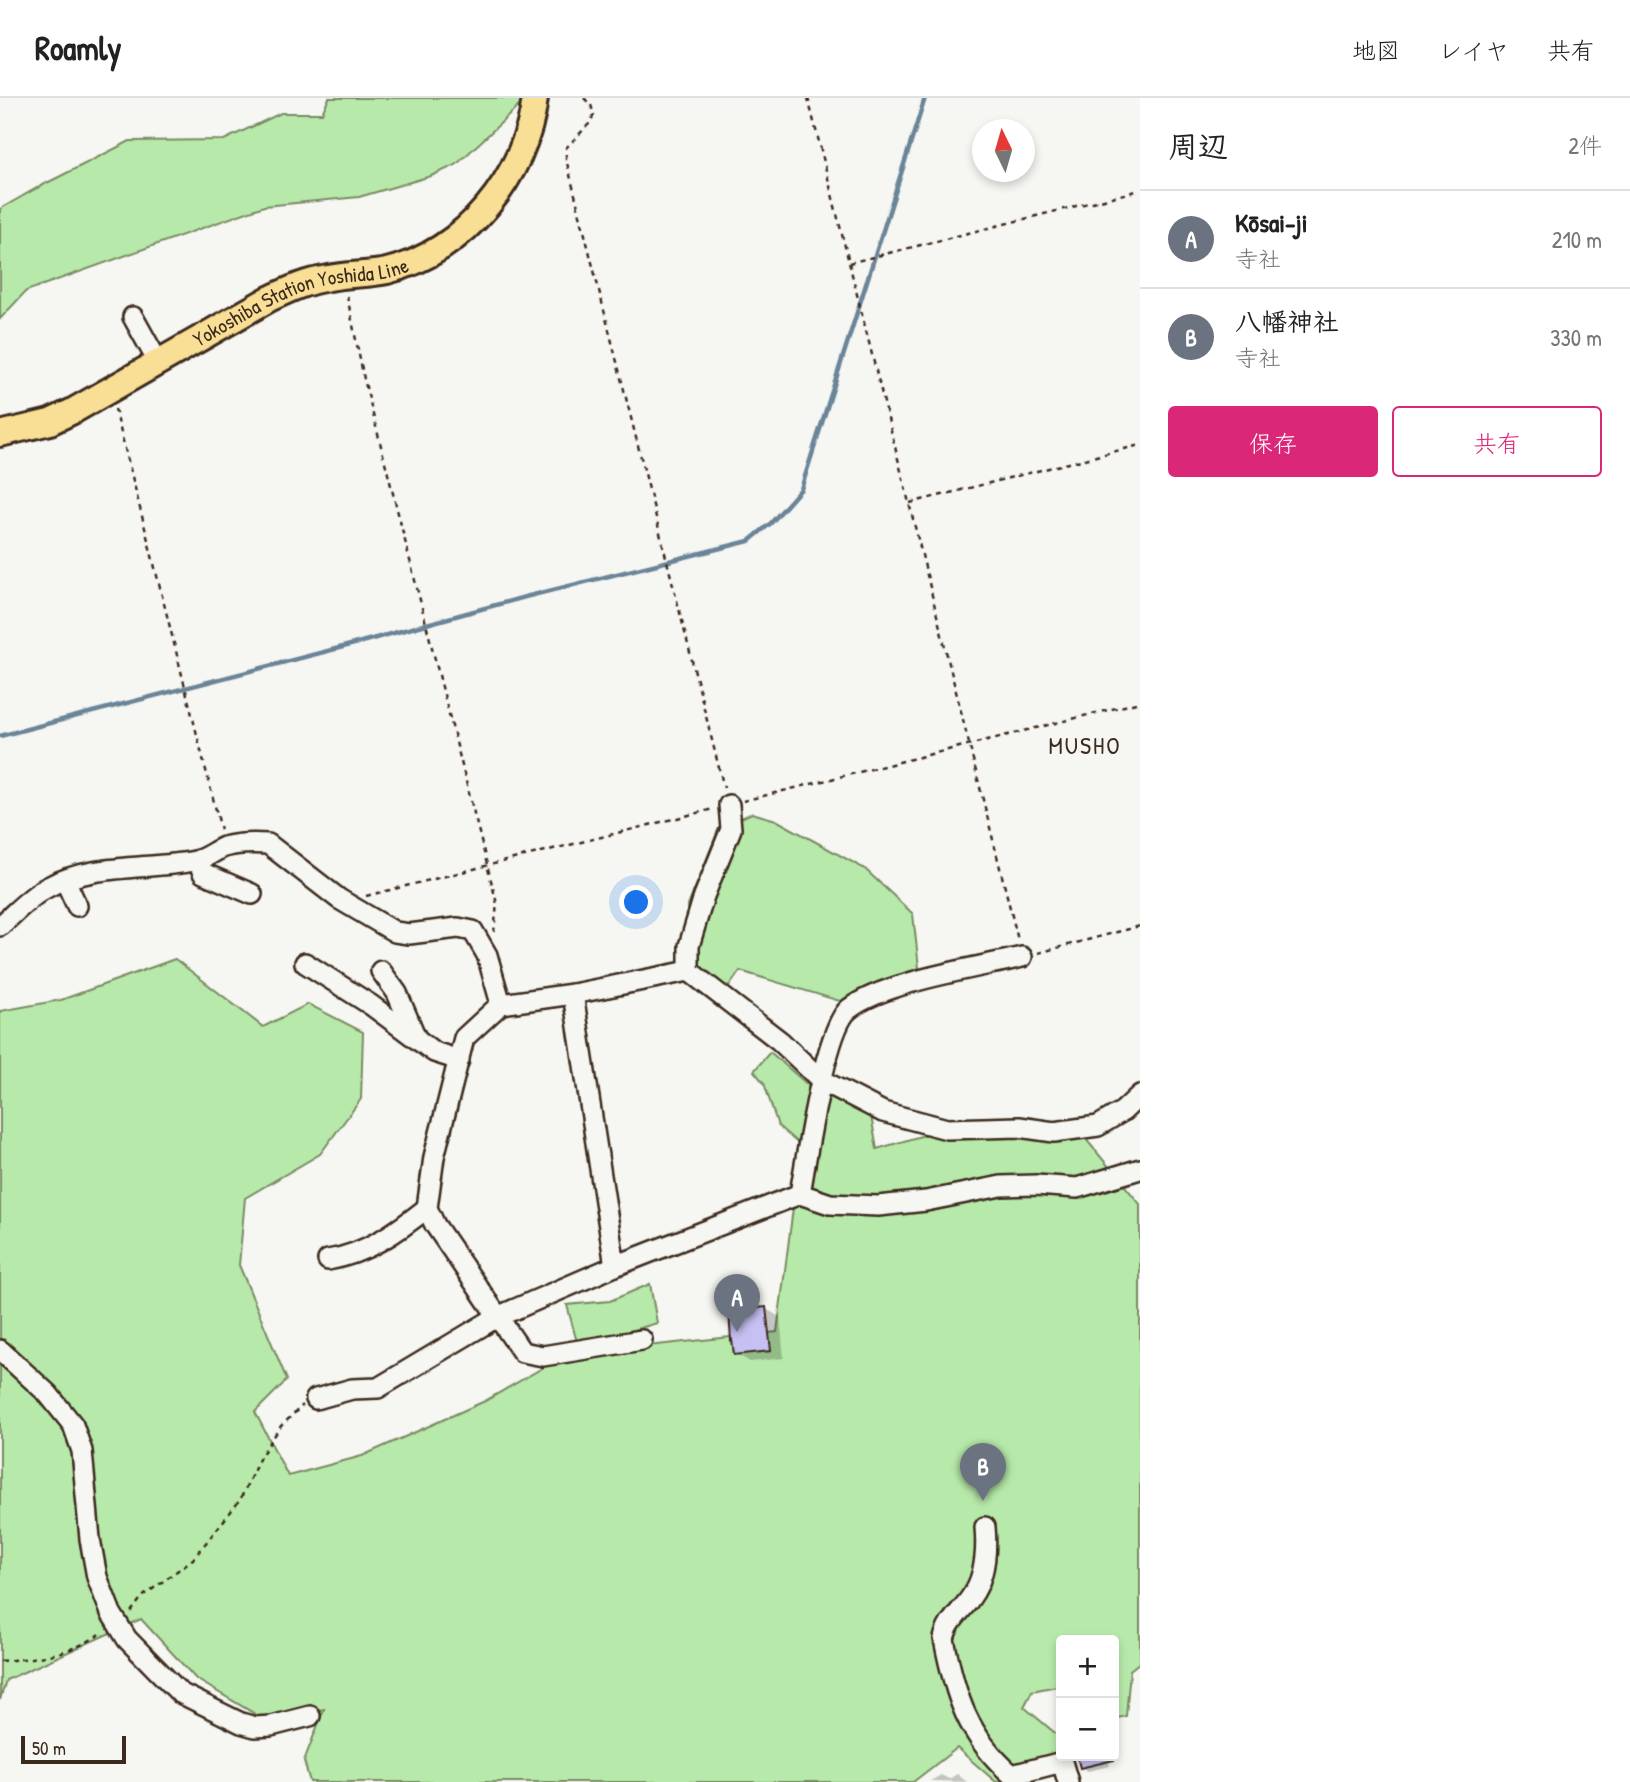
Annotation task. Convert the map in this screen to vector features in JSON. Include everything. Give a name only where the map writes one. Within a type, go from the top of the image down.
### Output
[{"type":"main road","name":"Yokoshiba Station Yoshida Line","points":[[0,434],[50,422],[269,299],[308,283],[387,271],[438,249],[476,219],[499,192],[517,163],[528,133],[535,98]]},
{"type":"street","points":[[133,317],[158,362]]},
{"type":"street","points":[[689,971],[689,946],[704,896],[731,829],[729,805]]},
{"type":"street","points":[[0,926],[45,888],[65,880],[98,872],[198,860],[225,847],[268,844],[343,901],[395,932],[409,934],[458,928],[473,931],[486,955],[501,1004]]},
{"type":"street","points":[[198,860],[203,873],[252,894]]},
{"type":"street","points":[[65,880],[78,906]]},
{"type":"street","points":[[800,1194],[821,1080],[838,1027],[847,1010],[888,989],[1022,957]]},
{"type":"street","points":[[305,963],[371,1005],[435,1052],[459,1060]]},
{"type":"street","points":[[381,971],[397,993],[417,1039]]},
{"type":"street","points":[[642,1340],[543,1356],[522,1352],[435,1225],[427,1208],[434,1157],[464,1038],[501,1004],[573,994],[689,971],[780,1041],[821,1080],[883,1112],[947,1129],[1019,1127],[1054,1132],[1098,1126],[1123,1111],[1140,1095]]},
{"type":"street","points":[[573,994],[615,1266]]},
{"type":"street","points":[[316,1399],[352,1389],[378,1388],[497,1317],[615,1266],[800,1194],[830,1204],[878,1206],[926,1201],[1001,1186],[1077,1188],[1140,1169]]},
{"type":"street","points":[[328,1260],[371,1245],[399,1230],[427,1208]]},
{"type":"street","points":[[0,1350],[48,1394],[73,1425],[82,1451],[90,1539],[97,1577],[116,1622],[127,1639],[180,1693],[241,1723],[255,1727],[271,1726],[310,1716]]},
{"type":"street","points":[[985,1527],[986,1544],[978,1584],[972,1597],[946,1630],[944,1639],[959,1702],[986,1749],[1012,1775],[1062,1762],[1068,1782]]},
{"type":"path","points":[[584,98],[591,105],[594,115],[566,148],[566,159],[729,805]]},
{"type":"path","points":[[808,98],[1022,957],[1140,926]]},
{"type":"path","points":[[849,263],[1140,190]]},
{"type":"path","points":[[342,276],[364,379],[497,904],[496,926],[486,955]]},
{"type":"path","points":[[110,389],[225,847]]},
{"type":"path","points":[[910,503],[1140,444]]},
{"type":"path","points":[[343,901],[1140,702]]},
{"type":"path","points":[[0,1661],[62,1654],[91,1641],[134,1609],[142,1597],[193,1559],[240,1500],[260,1457],[281,1426],[298,1408],[316,1399]]},
{"type":"green space","points":[[329,98],[520,98],[520,105],[456,165],[431,176],[359,197],[264,206],[26,291],[0,319],[0,209],[130,141],[224,140],[281,113],[322,113]]},
{"type":"green space","points":[[752,813],[776,820],[865,869],[913,914],[919,968],[843,1002],[740,971],[728,988],[696,986],[688,906],[719,828]]},
{"type":"green space","points":[[175,959],[263,1027],[308,1004],[363,1032],[361,1099],[320,1154],[245,1198],[239,1265],[287,1380],[255,1412],[288,1476],[362,1456],[485,1401],[565,1355],[777,1332],[801,1146],[778,1126],[764,1083],[754,1071],[770,1052],[809,1086],[871,1116],[877,1149],[931,1133],[1085,1138],[1140,1204],[1140,1662],[1130,1670],[1126,1716],[1119,1718],[1119,1635],[1056,1635],[1056,1686],[1032,1691],[1024,1707],[1056,1734],[1056,1757],[1001,1782],[996,1782],[957,1748],[913,1782],[310,1782],[304,1761],[324,1709],[267,1721],[196,1679],[141,1619],[6,1680],[0,1700],[0,1011],[61,1000]]},
{"type":"green space","points":[[650,1284],[657,1323],[578,1346],[567,1305],[610,1301]]},
{"type":"building","points":[[766,1307],[771,1351],[734,1355],[729,1311]]},
{"type":"building","points":[[1078,1761],[1110,1761],[1080,1768]]},
{"type":"waterway","points":[[0,736],[525,597],[749,541],[771,523],[801,489],[925,98]]},
{"type":"place","name":"Kōsai-ji","points":[[737,1332]]},
{"type":"place","name":"八幡神社","points":[[983,1501]]},
{"type":"district","name":"MUSHO","points":[[1085,746]]}]
